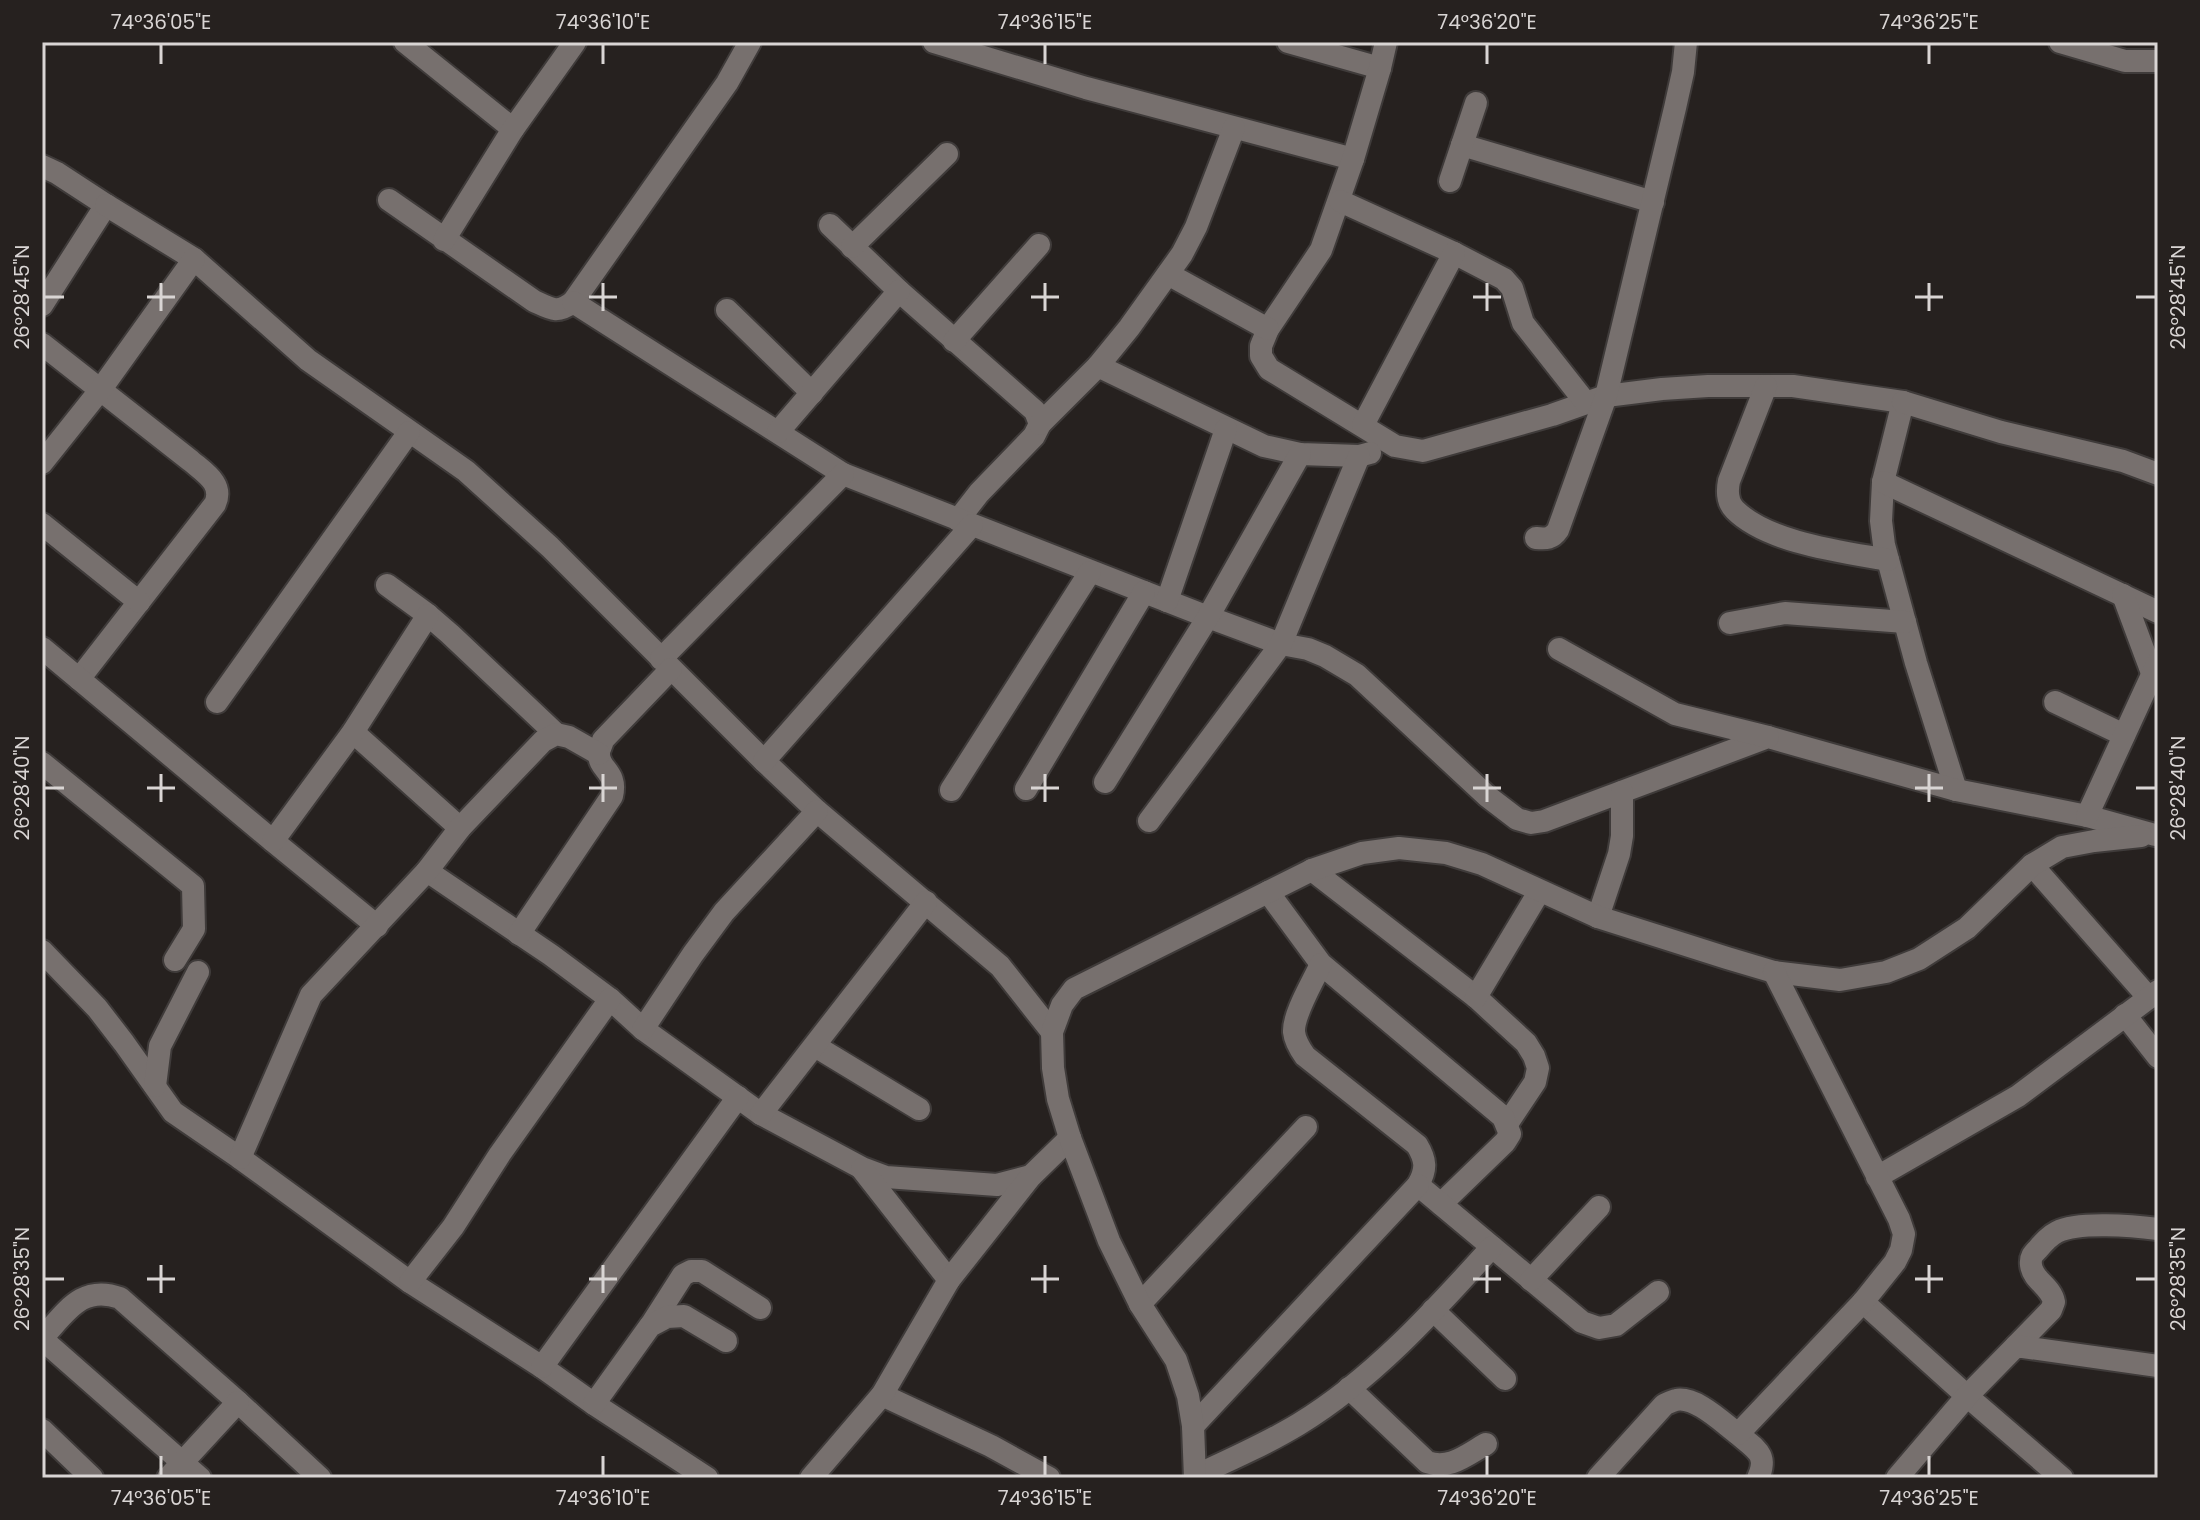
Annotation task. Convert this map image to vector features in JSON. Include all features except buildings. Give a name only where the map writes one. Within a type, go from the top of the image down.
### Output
[{"type":"street","points":[[405,42],[513,129]]},
{"type":"street","points":[[444,240],[513,129],[575,42]]},
{"type":"street","points":[[389,200],[534,301],[551,309],[563,309],[573,302],[727,83],[750,42]]},
{"type":"street","points":[[1288,42],[1380,68]]},
{"type":"street","points":[[1386,42],[1340,201],[1321,250],[1268,329],[1261,346],[1261,356],[1269,369],[1395,446],[1423,451],[1443,447],[1596,400],[1708,386],[1793,386],[1903,402],[2012,435],[2123,461],[2158,474]]},
{"type":"street","points":[[1536,538],[1547,539],[1558,530],[1653,202],[1683,72],[1686,42]]},
{"type":"street","points":[[2060,42],[2125,61],[2158,61]]},
{"type":"street","points":[[947,44],[1086,88],[1353,159]]},
{"type":"street","points":[[1450,181],[1476,103]]},
{"type":"street","points":[[764,761],[965,523],[979,493],[1034,436],[1040,424],[1098,366],[1129,328],[1182,254],[1196,227],[1234,128]]},
{"type":"street","points":[[1462,145],[1653,202]]},
{"type":"street","points":[[852,247],[947,154]]},
{"type":"street","points":[[42,166],[194,259],[308,360],[466,471],[550,547],[817,811],[1000,966],[1052,1032]]},
{"type":"street","points":[[1340,201],[1504,279],[1512,288],[1523,323],[1596,400]]},
{"type":"street","points":[[42,305],[106,205]]},
{"type":"street","points":[[830,225],[954,341],[1035,411],[1040,424]]},
{"type":"street","points":[[954,341],[1039,245]]},
{"type":"street","points":[[1363,425],[1454,253]]},
{"type":"street","points":[[42,463],[101,389],[194,259]]},
{"type":"street","points":[[1168,274],[1268,329]]},
{"type":"street","points":[[778,432],[899,291]]},
{"type":"street","points":[[573,302],[843,474],[1208,617],[1281,644],[1325,656],[1357,675],[1487,796],[1517,819],[1531,823],[1544,821],[1768,737]]},
{"type":"street","points":[[727,310],[812,393]]},
{"type":"street","points":[[42,344],[212,479],[219,496],[79,679]]},
{"type":"street","points":[[1098,366],[1264,446],[1300,454],[1359,456],[1395,446]]},
{"type":"street","points":[[1766,386],[1729,481],[1729,502],[1757,525],[1789,539],[1888,560]]},
{"type":"street","points":[[1903,402],[1883,482],[1881,521],[1905,622],[1956,790]]},
{"type":"street","points":[[1167,601],[1226,429]]},
{"type":"street","points":[[217,702],[409,432]]},
{"type":"street","points":[[1105,782],[1208,617],[1300,454]]},
{"type":"street","points":[[1149,821],[1281,644],[1359,456]]},
{"type":"street","points":[[519,934],[612,796],[615,787],[612,777],[599,754],[603,740],[666,664],[843,474]]},
{"type":"street","points":[[1883,482],[2158,612]]},
{"type":"street","points":[[42,524],[139,602]]},
{"type":"street","points":[[951,790],[1090,572]]},
{"type":"street","points":[[387,585],[428,615],[556,734],[569,737],[599,754]]},
{"type":"street","points":[[1026,789],[1144,592]]},
{"type":"street","points":[[2087,816],[2155,667],[2123,595]]},
{"type":"street","points":[[1730,623],[1785,613],[1905,622]]},
{"type":"street","points":[[273,841],[353,732],[428,615]]},
{"type":"street","points":[[42,648],[377,926]]},
{"type":"street","points":[[1559,649],[1675,714],[1956,790],[2087,816],[2156,835]]},
{"type":"street","points":[[2055,702],[2124,735]]},
{"type":"street","points":[[353,732],[460,828]]},
{"type":"street","points":[[240,1158],[311,995],[427,871],[460,828],[543,741],[556,734]]},
{"type":"street","points":[[42,763],[193,886],[194,929],[175,960]]},
{"type":"street","points":[[1598,917],[1619,854],[1622,792]]},
{"type":"street","points":[[643,1029],[724,912],[817,811]]},
{"type":"street","points":[[1492,1247],[1392,1351],[1349,1388],[1300,1424],[1195,1477],[1193,1426],[1188,1396],[1176,1360],[1140,1304],[1109,1241],[1058,1099],[1052,1032],[1062,1005],[1074,989],[1312,870],[1362,853],[1399,848],[1446,853],[1482,864],[1598,917],[1774,972],[1840,980],[1886,972],[1919,959],[1967,928],[2032,865],[2062,847],[2156,835]]},
{"type":"street","points":[[1877,1177],[2018,1096],[2153,994],[2032,865]]},
{"type":"street","points":[[1312,870],[1476,997],[1526,1043],[1538,1068],[1535,1082],[1507,1124]]},
{"type":"street","points":[[427,871],[610,999],[643,1029],[761,1114],[862,1168],[886,1177],[997,1185],[1031,1176]]},
{"type":"street","points":[[1268,892],[1321,964],[1503,1117],[1507,1124],[1510,1134],[1505,1142],[1441,1204]]},
{"type":"street","points":[[1476,997],[1539,892]]},
{"type":"street","points":[[761,1114],[926,902]]},
{"type":"street","points":[[42,951],[97,1008],[173,1112],[410,1282],[707,1478]]},
{"type":"street","points":[[1193,1426],[1418,1185],[1426,1171],[1417,1145],[1305,1056],[1296,1042],[1296,1019],[1321,964]]},
{"type":"street","points":[[155,1086],[160,1046],[198,972]]},
{"type":"street","points":[[1738,1434],[1863,1302],[1895,1262],[1904,1234],[1774,972]]},
{"type":"street","points":[[410,1282],[453,1227],[500,1154],[610,999]]},
{"type":"street","points":[[2125,1015],[2158,1057]]},
{"type":"street","points":[[815,1046],[919,1109]]},
{"type":"street","points":[[542,1367],[738,1097]]},
{"type":"street","points":[[1140,1304],[1306,1127]]},
{"type":"street","points":[[811,1478],[882,1395],[949,1280],[1031,1176],[1070,1138]]},
{"type":"street","points":[[862,1168],[949,1280]]},
{"type":"street","points":[[1418,1185],[1582,1322],[1599,1328],[1616,1325],[1658,1292]]},
{"type":"street","points":[[1531,1280],[1599,1207]]},
{"type":"street","points":[[1897,1478],[1967,1396],[2051,1310],[2054,1302],[2050,1290],[2036,1277],[2031,1265],[2031,1256],[2046,1239],[2067,1228],[2080,1226],[2158,1229]]},
{"type":"street","points":[[594,1404],[683,1275],[702,1271],[760,1308]]},
{"type":"street","points":[[200,1478],[176,1470],[42,1339],[75,1302],[90,1294],[105,1293],[120,1298],[320,1478]]},
{"type":"street","points":[[1863,1302],[2062,1478]]},
{"type":"street","points":[[1433,1310],[1505,1379]]},
{"type":"street","points":[[650,1326],[667,1317],[684,1316],[726,1341]]},
{"type":"street","points":[[2016,1346],[2158,1366]]},
{"type":"street","points":[[1349,1388],[1427,1462],[1438,1466],[1451,1464],[1486,1444]]},
{"type":"street","points":[[882,1395],[991,1446],[1049,1478]]},
{"type":"street","points":[[1598,1478],[1664,1405],[1676,1400],[1686,1400],[1700,1406],[1759,1453],[1763,1460],[1758,1478]]},
{"type":"street","points":[[176,1470],[238,1402]]},
{"type":"street","points":[[42,1430],[92,1478]]}]
